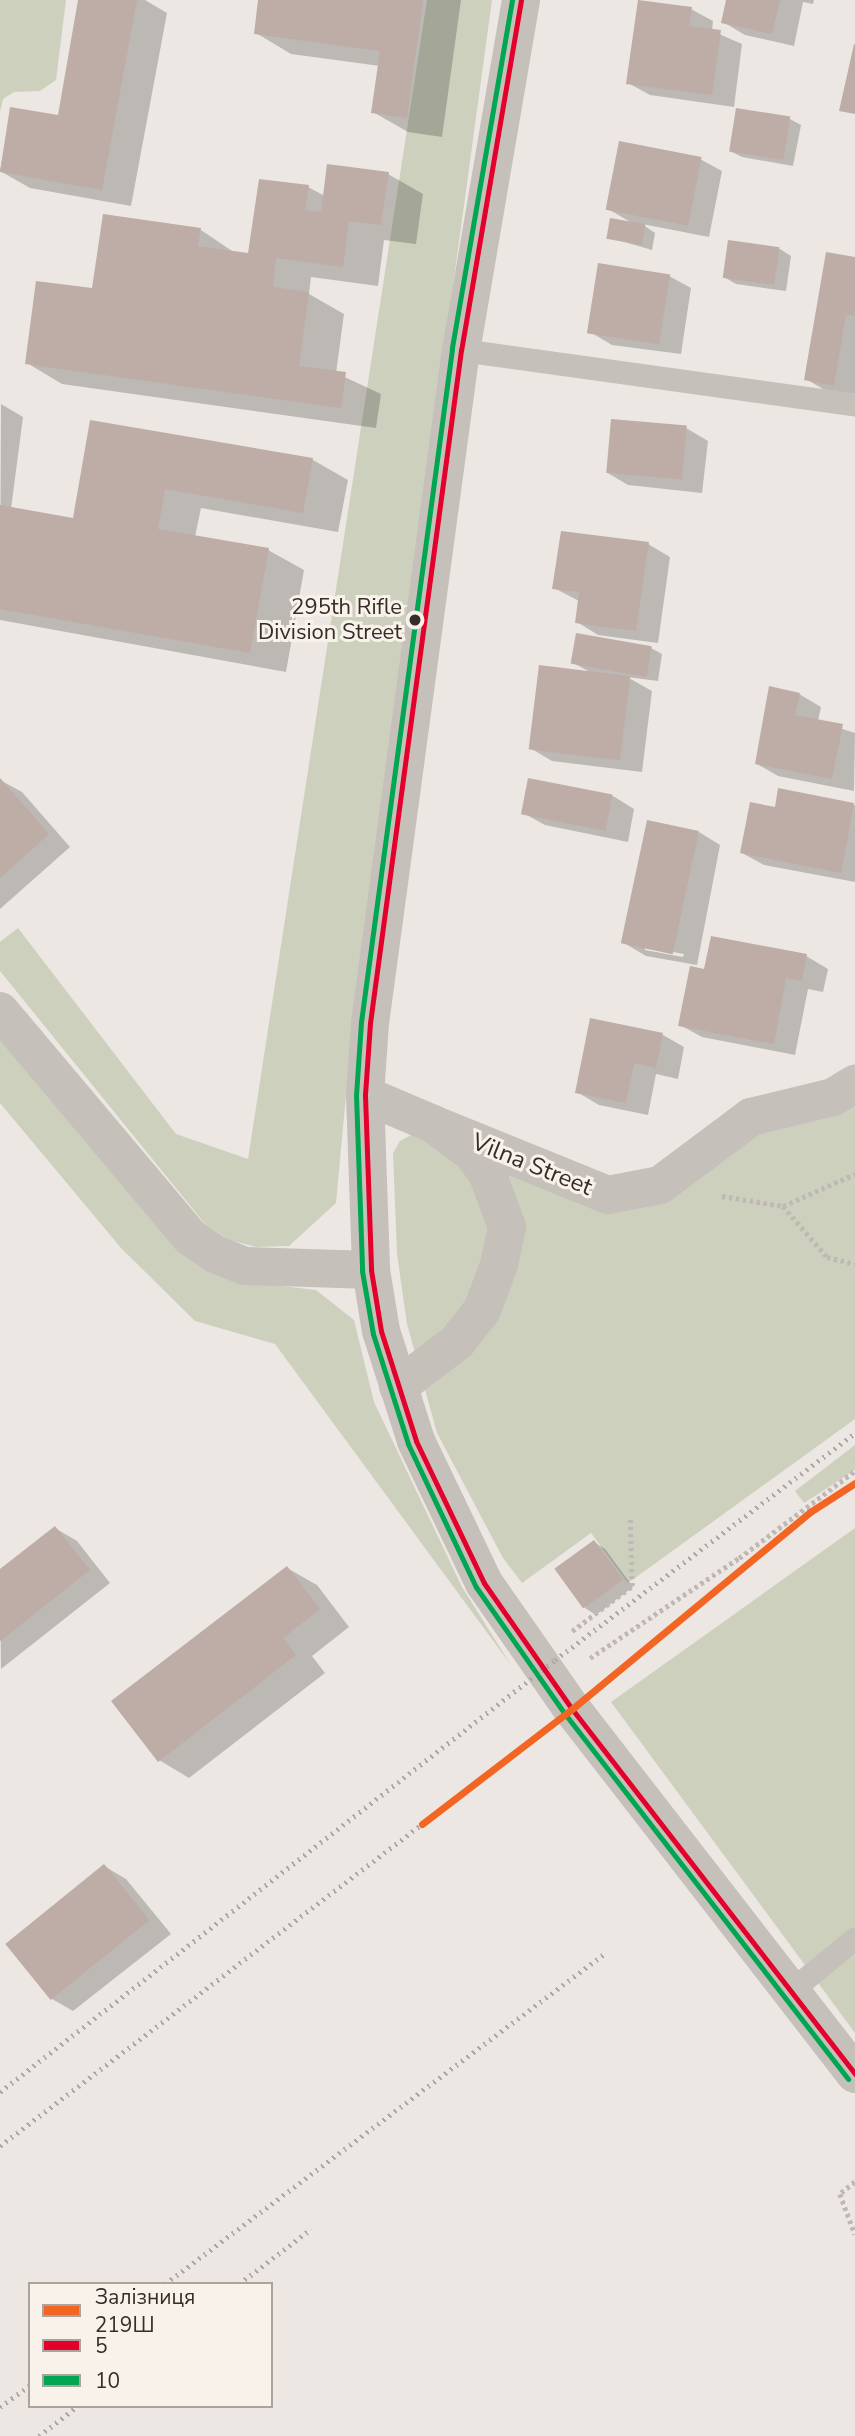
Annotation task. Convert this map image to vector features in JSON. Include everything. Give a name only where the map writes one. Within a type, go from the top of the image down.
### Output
[{"type":"street","points":[[521,0],[461,350],[370,1023],[365,1095],[371,1270],[398,1387],[448,1514],[484,1583],[561,1667],[789,1992],[855,2074]]},
{"type":"street","points":[[0,1011],[190,1237],[215,1254],[244,1266],[371,1270]]},
{"type":"street","name":"Vilna Street","points":[[365,1095],[608,1195],[660,1185],[751,1117],[833,1097],[855,1084]]},
{"type":"street","name":"Vilna Street","points":[[398,1387],[457,1342],[482,1310],[499,1265],[507,1227],[487,1173],[472,1153],[433,1124]]},
{"type":"lane","points":[[461,350],[855,405]]},
{"type":"lane","points":[[789,1992],[855,1938]]},
{"type":"path","points":[[660,1185],[783,1206],[855,1174]]},
{"type":"path","points":[[783,1206],[827,1257],[855,1264]]},
{"type":"path","points":[[561,1667],[739,1558],[855,1471]]},
{"type":"path","points":[[569,1633],[632,1586],[630,1519]]},
{"type":"path","points":[[855,2182],[840,2194],[855,2234]]},
{"type":"green space","points":[[0,0],[66,0],[56,80],[40,91],[14,92],[3,99],[0,112]]},
{"type":"green space","points":[[427,0],[492,0],[353,1019],[336,1203],[289,1246],[256,1247],[229,1240],[205,1224],[0,971],[0,942],[18,928],[176,1134],[248,1159]]},
{"type":"green space","points":[[0,1032],[239,1281],[316,1290],[354,1320],[374,1402],[462,1587],[511,1665],[275,1344],[195,1321],[121,1248],[0,1103]]},
{"type":"green space","points":[[855,1095],[855,1419],[628,1583],[591,1533],[522,1583],[503,1558],[437,1433],[407,1324],[397,1254],[393,1153],[400,1141],[413,1134],[610,1209],[716,1152]]},
{"type":"green space","points":[[855,1445],[855,1470],[804,1503],[795,1491]]},
{"type":"green space","points":[[855,1528],[855,2033],[611,1702]]},
{"type":"building","points":[[78,0],[137,0],[102,190],[0,172],[10,107],[58,115]]},
{"type":"building","points":[[258,0],[423,0],[407,118],[371,113],[380,51],[254,34]]},
{"type":"building","points":[[638,0],[692,7],[689,26],[721,30],[712,95],[626,84]]},
{"type":"building","points":[[726,0],[780,0],[772,34],[721,23]]},
{"type":"building","points":[[855,44],[855,114],[839,111]]},
{"type":"building","points":[[736,108],[790,117],[783,160],[729,151]]},
{"type":"building","points":[[619,141],[701,157],[688,226],[606,210]]},
{"type":"building","points":[[327,164],[389,172],[381,225],[349,221],[343,267],[276,258],[273,287],[309,292],[299,366],[346,372],[341,408],[25,364],[36,281],[92,288],[103,214],[201,228],[198,246],[248,253],[259,179],[309,185],[305,210],[321,212]]},
{"type":"building","points":[[610,218],[645,224],[642,245],[606,239]]},
{"type":"building","points":[[728,240],[779,247],[774,285],[723,278]]},
{"type":"building","points":[[826,252],[855,257],[855,316],[846,314],[834,386],[804,380]]},
{"type":"building","points":[[598,263],[670,274],[659,345],[587,333]]},
{"type":"building","points":[[611,419],[687,426],[682,479],[606,473]]},
{"type":"building","points":[[90,420],[313,458],[303,513],[165,489],[158,529],[269,548],[250,653],[0,609],[0,505],[73,518]]},
{"type":"building","points":[[561,531],[649,542],[636,631],[575,623],[579,592],[552,589]]},
{"type":"building","points":[[576,633],[652,646],[646,677],[571,664]]},
{"type":"building","points":[[539,665],[630,676],[620,761],[529,749]]},
{"type":"building","points":[[769,686],[800,693],[795,715],[843,724],[832,779],[755,764]]},
{"type":"building","points":[[0,778],[49,834],[0,878]]},
{"type":"building","points":[[528,778],[612,794],[605,831],[521,814]]},
{"type":"building","points":[[778,788],[854,803],[841,873],[740,853],[750,802],[775,807]]},
{"type":"building","points":[[647,820],[699,831],[673,954],[621,943]]},
{"type":"building","points":[[711,936],[807,954],[802,981],[786,978],[774,1044],[678,1026],[690,966],[704,969]]},
{"type":"building","points":[[590,1018],[663,1033],[656,1068],[634,1063],[626,1103],[575,1093]]},
{"type":"building","points":[[55,1526],[90,1570],[0,1641],[0,1569]]},
{"type":"building","points":[[594,1540],[623,1580],[583,1608],[554,1569]]},
{"type":"building","points":[[287,1566],[320,1609],[283,1638],[296,1655],[158,1762],[111,1701]]},
{"type":"building","points":[[104,1864],[149,1920],[51,2000],[5,1944]]},
{"type":"railway","points":[[0,2092],[555,1660],[855,1433]]},
{"type":"railway","points":[[0,2146],[422,1824]]},
{"type":"railway","points":[[168,2282],[604,1954]]},
{"type":"railway","points":[[242,2282],[311,2229]]},
{"type":"railway","points":[[0,2407],[28,2386]]},
{"type":"railway","points":[[39,2436],[75,2408]]},
{"type":"rail line","name":"219Ш","points":[[422,1824],[572,1709],[810,1512],[855,1483]]},
{"type":"transit line","name":"10","points":[[512,0],[452,349],[361,1022],[356,1095],[362,1271],[373,1334],[408,1444],[476,1587],[565,1714],[848,2079]]},
{"type":"transit line","name":"5","points":[[521,0],[461,350],[370,1023],[365,1095],[371,1270],[381,1331],[416,1441],[484,1583],[572,1709],[855,2074]]},
{"type":"place","name":"295th Rifle Division Street","points":[[415,620]]}]
